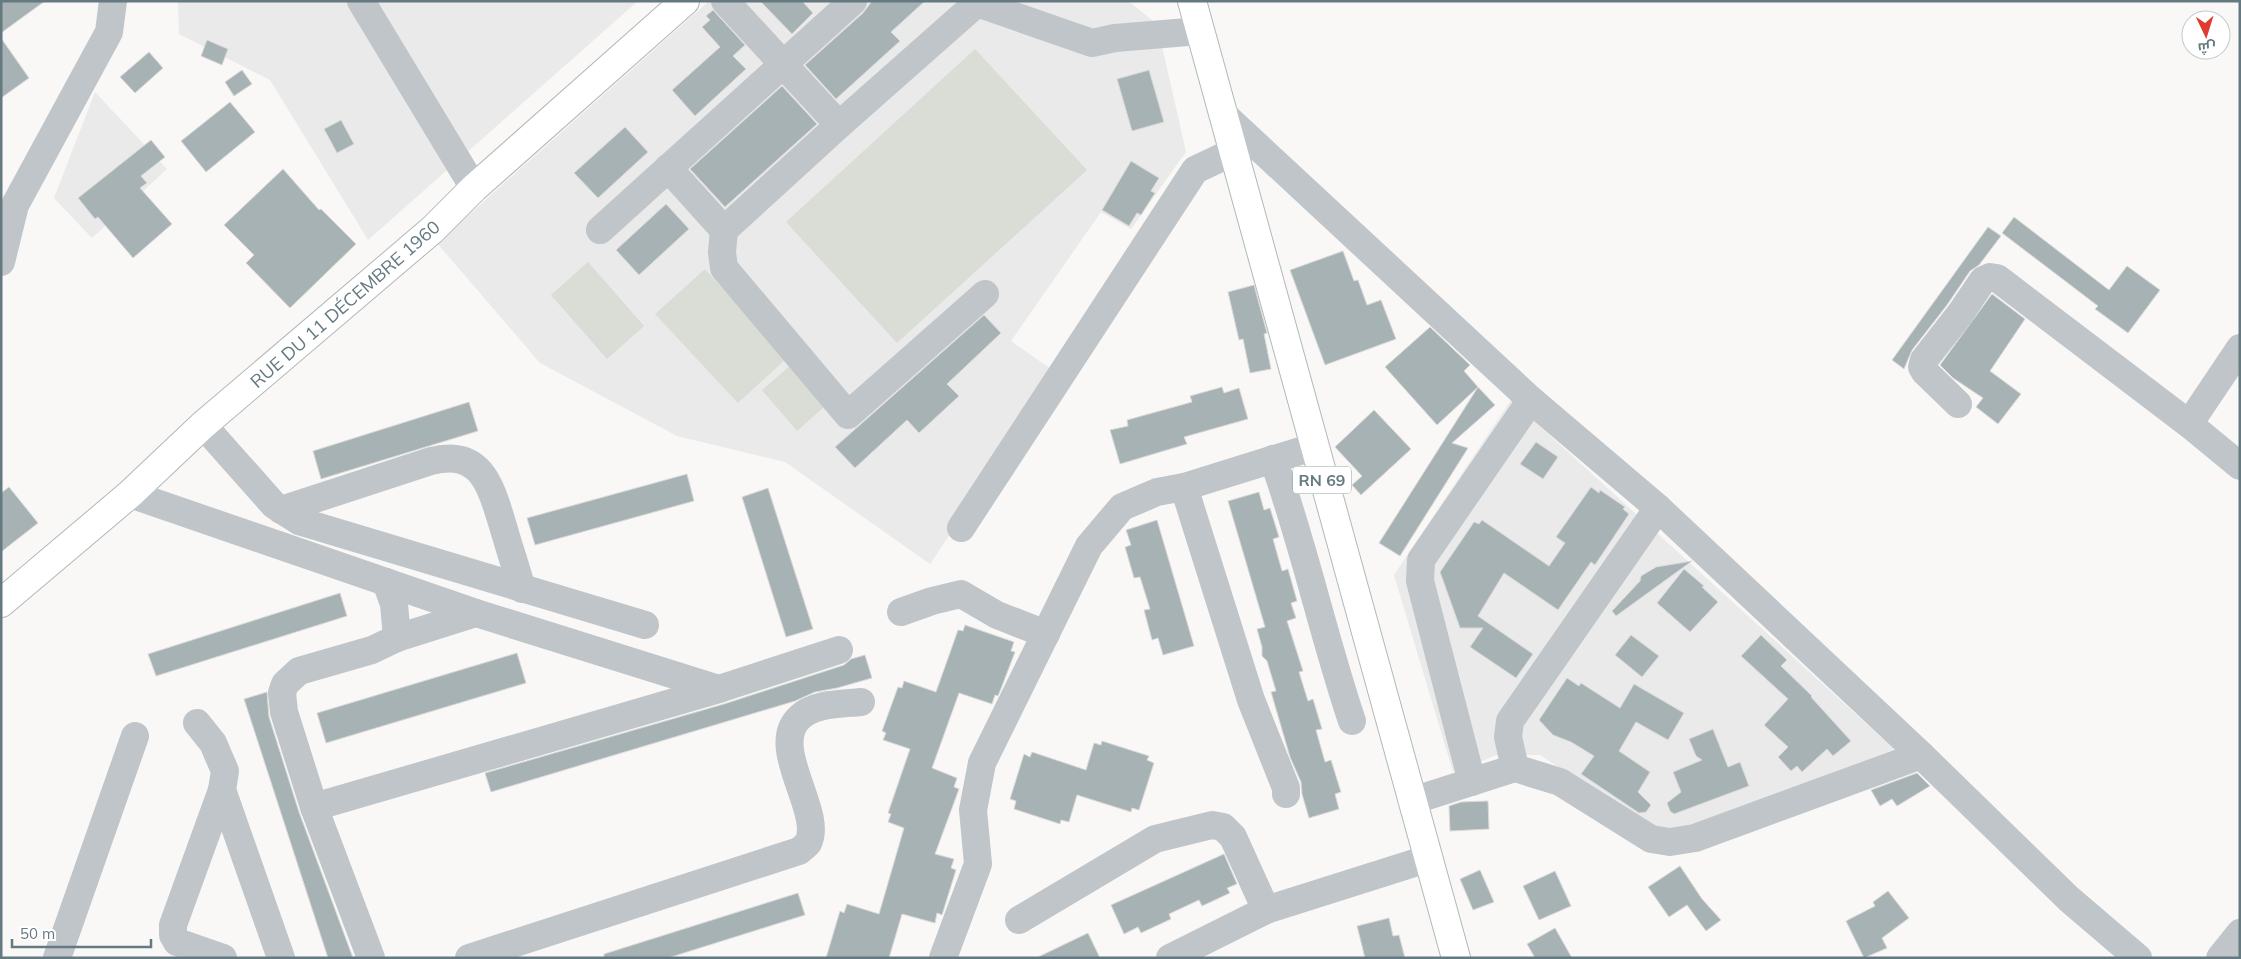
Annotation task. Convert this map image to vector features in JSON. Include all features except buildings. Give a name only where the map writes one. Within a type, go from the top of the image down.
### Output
[{"type":"main road","name":"RUE DU 11 DÉCEMBRE 1960","points":[[1,603],[130,494],[203,425],[432,230],[474,188],[685,1]]},
{"type":"main road","name":"RN 69","points":[[1192,1],[1235,151],[1313,447],[1427,860],[1456,958]]},
{"type":"street","points":[[1,262],[15,205],[109,32],[113,1]]},
{"type":"street","points":[[361,1],[474,188]]},
{"type":"street","points":[[725,1],[839,125]]},
{"type":"street","points":[[600,230],[782,63],[853,1]]},
{"type":"street","points":[[985,294],[848,415],[724,268],[722,252],[724,230],[977,2],[1092,43],[1114,38],[1200,31]]},
{"type":"street","points":[[1225,116],[1531,400],[1658,508],[1921,755],[2069,899],[2138,958]]},
{"type":"street","points":[[961,528],[1195,170],[1235,151]]},
{"type":"street","points":[[668,168],[724,230]]},
{"type":"street","points":[[1958,404],[1925,372],[1922,367],[1924,360],[1960,314],[1983,280],[1990,277],[1997,278],[2238,460]]},
{"type":"street","points":[[2189,424],[2240,348]]},
{"type":"street","points":[[1472,782],[1420,581],[1421,560],[1531,400]]},
{"type":"street","points":[[203,425],[264,494],[281,510],[313,527],[645,625]]},
{"type":"street","points":[[944,958],[978,864],[973,810],[982,763],[1090,546],[1122,507],[1157,492],[1184,487],[1313,447]]},
{"type":"street","points":[[281,510],[431,461],[447,458],[462,460],[472,465],[487,480],[522,589]]},
{"type":"street","points":[[1273,459],[1301,542],[1352,722]]},
{"type":"street","points":[[1184,487],[1251,700],[1286,788],[1286,794]]},
{"type":"street","points":[[130,494],[476,613],[719,689]]},
{"type":"street","points":[[1515,768],[1508,737],[1510,721],[1658,508]]},
{"type":"street","points":[[386,582],[395,609],[397,638]]},
{"type":"street","points":[[901,612],[932,601],[961,594],[997,615],[1046,634]]},
{"type":"street","points":[[371,958],[314,807],[282,703],[285,684],[299,671],[372,650],[397,638],[476,613]]},
{"type":"street","points":[[314,807],[719,689],[839,650]]},
{"type":"street","points":[[469,958],[496,954],[799,851],[808,844],[810,829],[789,750],[791,733],[798,718],[810,710],[861,702]]},
{"type":"street","points":[[197,723],[213,743],[225,770],[222,790],[173,925],[173,935],[177,942],[223,958]]},
{"type":"street","points":[[56,958],[135,736]]},
{"type":"street","points":[[1412,801],[1515,768],[1560,782],[1651,839],[1670,842],[1695,838],[1921,755]]},
{"type":"street","points":[[222,790],[281,958]]},
{"type":"street","points":[[1019,920],[1155,839],[1212,825],[1223,827],[1233,837],[1266,910]]},
{"type":"street","points":[[1170,958],[1266,910],[1427,860]]},
{"type":"street","points":[[2220,958],[2240,933]]},
{"type":"shaded area","points":[[178,1],[638,1],[368,240],[270,80],[179,34]]},
{"type":"shaded area","points":[[709,1],[1128,1],[1157,24],[1186,152],[1131,229],[1101,212],[1011,341],[1058,374],[930,564],[785,462],[677,436],[540,363],[437,243]]},
{"type":"shaded area","points":[[975,49],[1087,170],[897,343],[786,222]]},
{"type":"shaded area","points":[[95,92],[167,169],[92,238],[54,198]]},
{"type":"shaded area","points":[[588,262],[644,326],[607,359],[551,295]]},
{"type":"shaded area","points":[[705,269],[787,358],[738,403],[655,314]]},
{"type":"shaded area","points":[[790,366],[825,406],[797,431],[762,390]]},
{"type":"shaded area","points":[[1511,400],[1894,749],[1688,830],[1646,825],[1540,755],[1497,755],[1453,772],[1394,575]]}]
